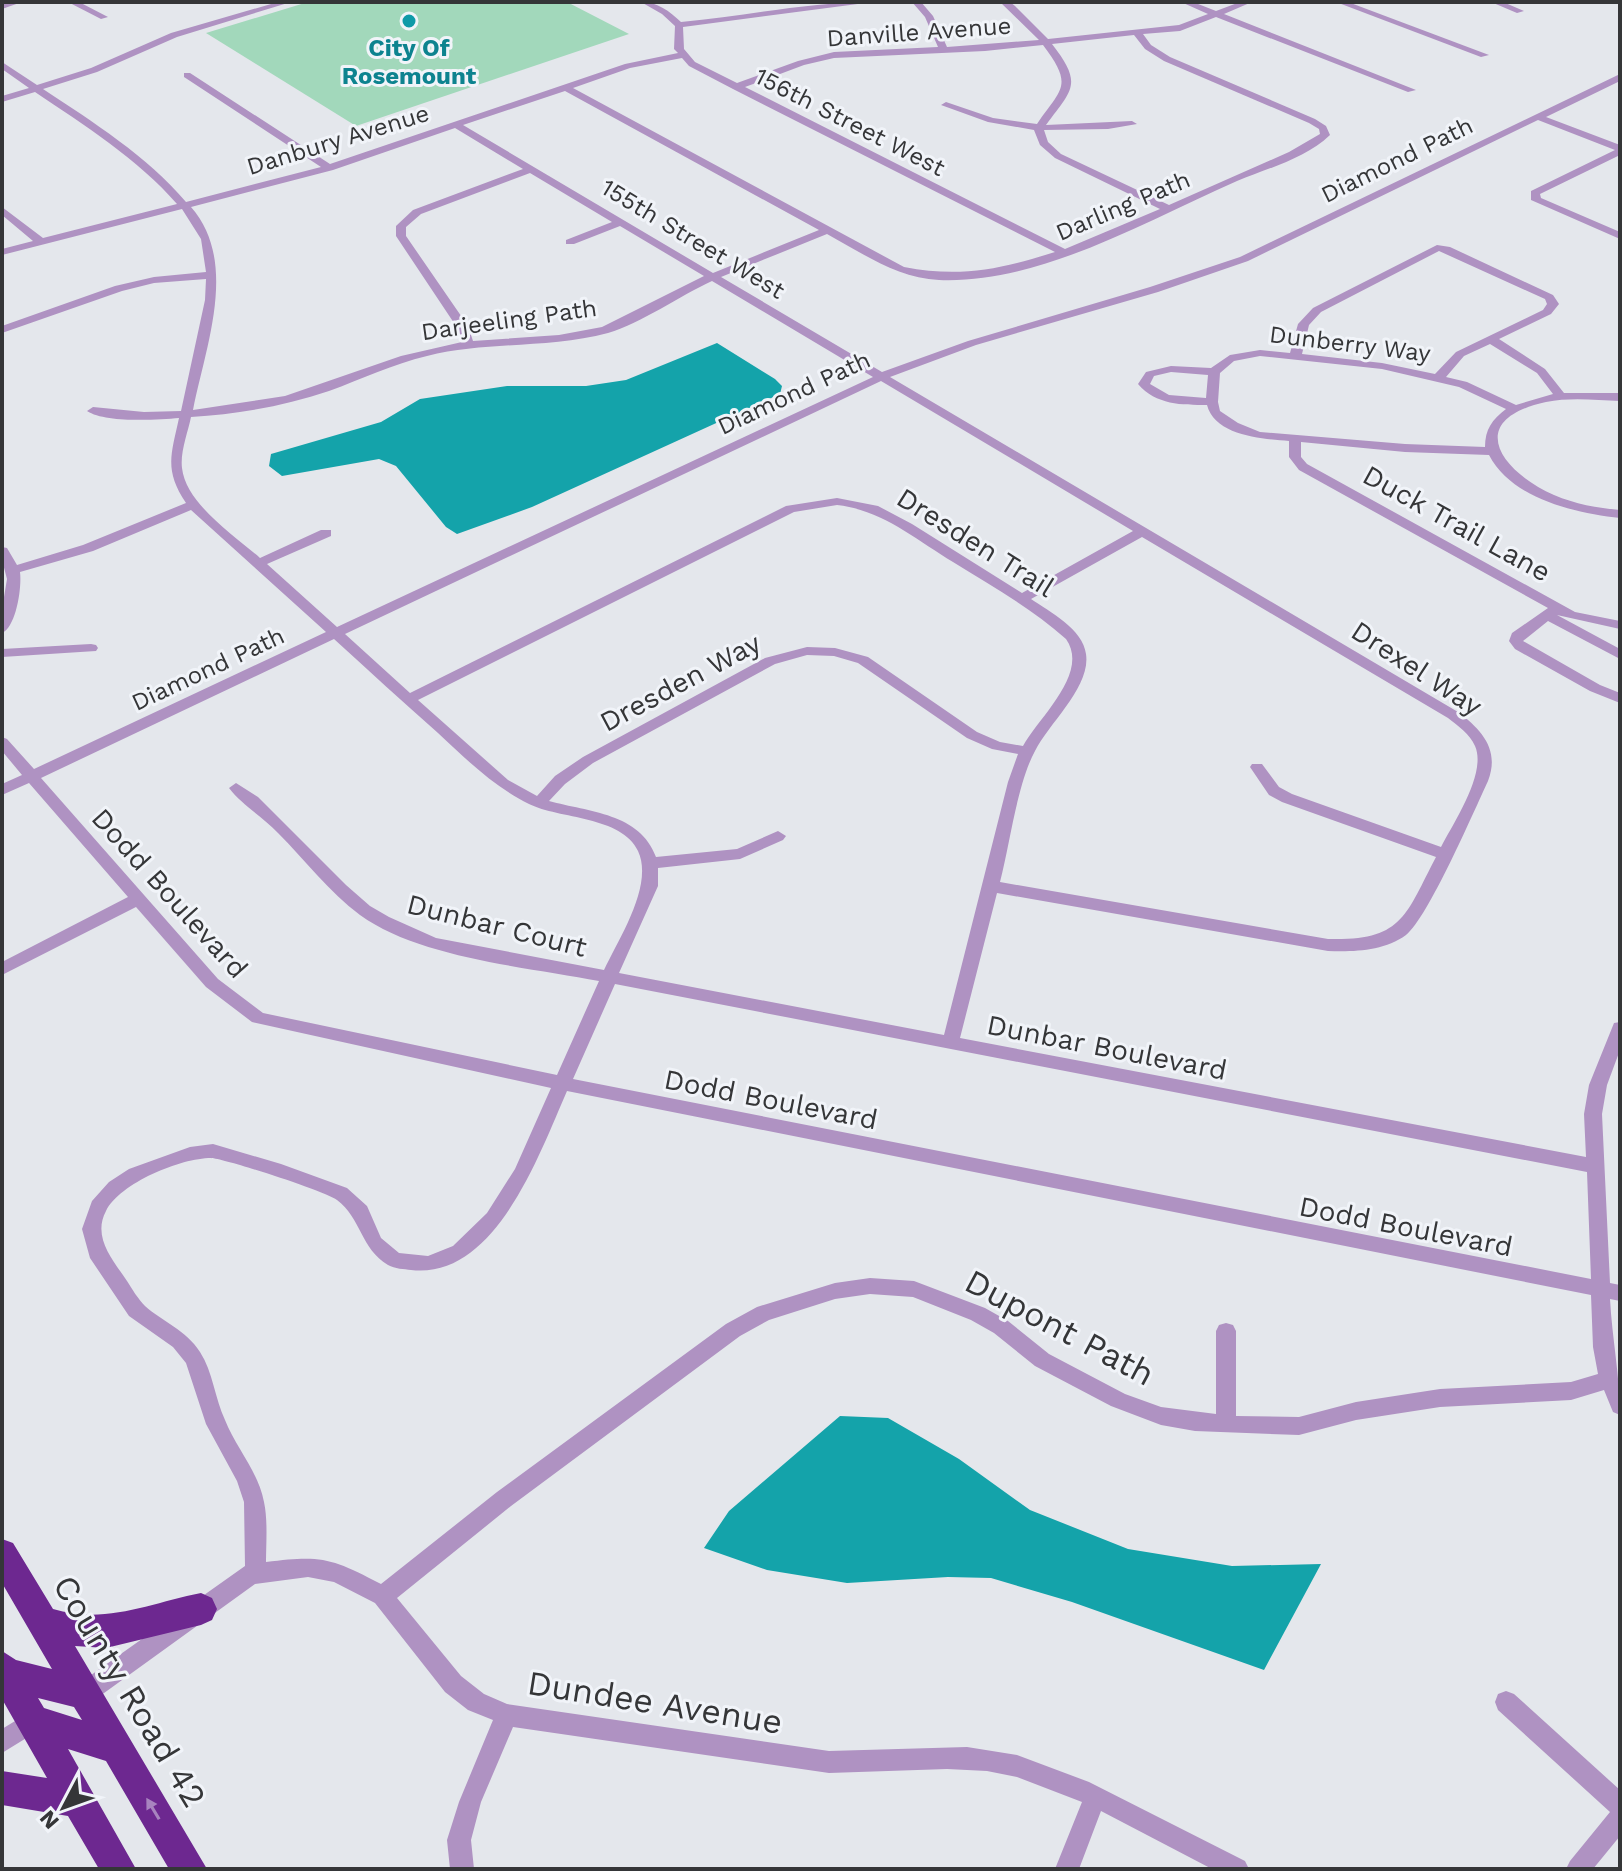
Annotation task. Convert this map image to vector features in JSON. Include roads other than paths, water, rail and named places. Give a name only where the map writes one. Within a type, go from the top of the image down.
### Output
[{"type":"highway","name":"County Road 42","points":[[2,1554],[189,1869]]},
{"type":"highway","points":[[42,1622],[79,1633],[116,1632],[182,1611],[201,1609]]},
{"type":"highway","points":[[4,1671],[85,1693]]},
{"type":"highway","points":[[4,1671],[118,1869]]},
{"type":"highway","points":[[33,1721],[117,1748]]},
{"type":"highway","points":[[2,1788],[78,1800]]},
{"type":"street","points":[[2,6],[18,2]]},
{"type":"street","points":[[72,2],[104,17]]},
{"type":"street","points":[[243,2],[258,10]]},
{"type":"street","points":[[2,99],[94,70],[174,35],[287,2]]},
{"type":"street","points":[[645,2],[665,12],[679,25],[682,55]]},
{"type":"street","points":[[679,25],[732,20],[805,7],[869,2]]},
{"type":"street","points":[[916,2],[929,16],[944,50]]},
{"type":"street","points":[[1004,2],[1021,15],[1065,71],[1068,84],[1065,95],[1039,129]]},
{"type":"street","points":[[1185,2],[1411,90]]},
{"type":"street","name":"Danville Avenue","points":[[736,87],[801,63],[834,55],[944,50],[1138,34],[1180,28],[1248,2]]},
{"type":"street","points":[[1340,2],[1484,55]]},
{"type":"street","points":[[1495,2],[1520,11]]},
{"type":"street","name":"Darling Path","points":[[565,87],[901,270],[933,278],[965,277],[1067,254],[1325,135],[1323,128],[1312,121],[1167,59],[1148,47],[1138,34]]},
{"type":"street","name":"156th Street West","points":[[682,55],[692,64],[736,87],[1067,254]]},
{"type":"street","name":"Danbury Avenue","points":[[2,252],[39,240],[329,168],[638,63],[682,55]]},
{"type":"street","points":[[2,65],[158,177],[186,204],[205,237],[212,275],[210,300],[175,465],[180,485],[193,505],[503,784],[539,803],[623,826],[643,842],[653,863],[650,886],[509,1196],[472,1243],[444,1260],[428,1264],[395,1260],[374,1243],[361,1211],[341,1193],[213,1151],[190,1154],[135,1174],[115,1187],[98,1206],[91,1229],[97,1252],[136,1310],[180,1341],[194,1359],[216,1424],[246,1478],[256,1520],[256,1573]]},
{"type":"street","points":[[187,75],[329,168]]},
{"type":"street","name":"Diamond Path","points":[[2,790],[883,376],[949,351],[1179,283],[1244,259],[1620,77]]},
{"type":"street","points":[[946,105],[986,120],[1039,129],[1087,129],[1132,124]]},
{"type":"street","points":[[1543,114],[1620,141]]},
{"type":"street","points":[[1543,114],[1620,150]]},
{"type":"street","name":"155th Street West","points":[[456,125],[907,391]]},
{"type":"street","points":[[1039,129],[1043,143],[1058,156],[1168,209]]},
{"type":"street","points":[[1620,150],[1535,193],[1536,200],[1620,236]]},
{"type":"street","points":[[468,343],[462,326],[401,236],[401,226],[417,212],[531,169]]},
{"type":"street","points":[[2,210],[39,240]]},
{"type":"street","points":[[570,242],[621,222]]},
{"type":"street","name":"Darjeeling Path","points":[[93,411],[120,416],[241,408],[283,401],[422,352],[468,343],[568,337],[605,330],[633,320],[670,297],[827,230]]},
{"type":"street","points":[[1295,357],[1304,324],[1317,310],[1437,248],[1536,288],[1549,297],[1553,304],[1547,312],[1460,354],[1439,377]]},
{"type":"street","points":[[2,330],[119,288],[154,280],[212,275]]},
{"type":"street","points":[[1491,339],[1541,371],[1560,396]]},
{"type":"street","name":"Dunberry Way","points":[[1214,372],[1230,358],[1244,355],[1382,366],[1439,377],[1481,392],[1515,409]]},
{"type":"street","points":[[1212,402],[1166,399],[1155,395],[1144,384],[1150,374],[1160,370],[1214,372],[1212,402],[1215,413],[1246,432],[1437,450],[1492,451]]},
{"type":"street","name":"Drexel Way","points":[[907,391],[1453,715],[1470,729],[1484,748],[1486,768],[1445,854],[1407,925],[1386,940],[1357,946],[1328,945],[991,886]]},
{"type":"street","points":[[1620,397],[1560,396],[1515,409],[1491,430],[1492,451],[1509,473],[1547,497],[1580,508],[1620,514]]},
{"type":"street","name":"Duck Trail Lane","points":[[1295,438],[1295,457],[1303,467],[1553,611],[1620,625]]},
{"type":"street","name":"Dresden Trail","points":[[409,699],[790,509],[817,502],[851,501],[879,510],[1068,632],[1078,644],[1082,658],[1077,677],[1026,751],[950,1044]]},
{"type":"street","points":[[14,570],[88,548],[193,505]]},
{"type":"street","points":[[1020,600],[1143,531]]},
{"type":"street","points":[[257,564],[326,533]]},
{"type":"street","points":[[2,551],[14,570],[14,592],[2,629]]},
{"type":"street","points":[[1620,655],[1553,611],[1517,636],[1516,641],[1528,651],[1595,688],[1620,698]]},
{"type":"street","points":[[2,653],[91,648]]},
{"type":"street","name":"Dresden Way","points":[[539,803],[560,780],[588,760],[770,661],[807,651],[835,652],[863,660],[972,735],[997,746],[1026,751]]},
{"type":"street","name":"Dodd Boulevard","points":[[2,742],[222,993],[258,1018],[561,1083],[1610,1292],[1620,1299]]},
{"type":"street","points":[[1257,767],[1274,791],[1287,798],[1445,854]]},
{"type":"street","name":"Dunbar Court","points":[[236,788],[260,804],[356,904],[389,926],[433,943],[609,978]]},
{"type":"street","points":[[653,863],[740,854],[778,836]]},
{"type":"street","points":[[2,969],[138,899]]},
{"type":"street","name":"Dunbar Boulevard","points":[[609,978],[1595,1166]]},
{"type":"street","points":[[1620,1028],[1598,1085],[1593,1114],[1595,1166],[1610,1292],[1603,1347],[1609,1380],[1620,1406]]},
{"type":"street","name":"Dupont Path","points":[[382,1596],[504,1499],[733,1330],[764,1313],[835,1291],[870,1286],[914,1289],[978,1314],[1001,1327],[1042,1360],[1118,1400],[1161,1416],[1299,1426],[1400,1403],[1571,1391],[1609,1380]]},
{"type":"street","points":[[1226,1331],[1226,1423]]},
{"type":"street","name":"Dundee Avenue","points":[[85,1693],[256,1573],[308,1567],[337,1572],[382,1596],[453,1684],[476,1702],[507,1715],[829,1762],[866,1764],[947,1757],[989,1761],[1034,1771],[1237,1869]]},
{"type":"street","points":[[1506,1702],[1620,1805]]},
{"type":"street","points":[[462,1869],[459,1840],[470,1802],[507,1715]]},
{"type":"street","points":[[2,1742],[33,1721]]},
{"type":"street","points":[[1067,1869],[1095,1798]]},
{"type":"street","points":[[1578,1869],[1620,1818]]},
{"type":"water","points":[[717,343],[775,379],[782,386],[780,394],[532,507],[457,534],[446,527],[396,466],[379,459],[282,476],[269,466],[271,454],[381,422],[420,399],[507,386],[586,386],[626,380]]},
{"type":"water","points":[[840,1416],[888,1418],[959,1459],[1030,1510],[1128,1549],[1232,1566],[1321,1564],[1264,1670],[1072,1602],[991,1578],[948,1577],[847,1583],[767,1570],[704,1548],[729,1511]]},
{"type":"place","name":"City Of Rosemount","points":[[409,21]]}]
